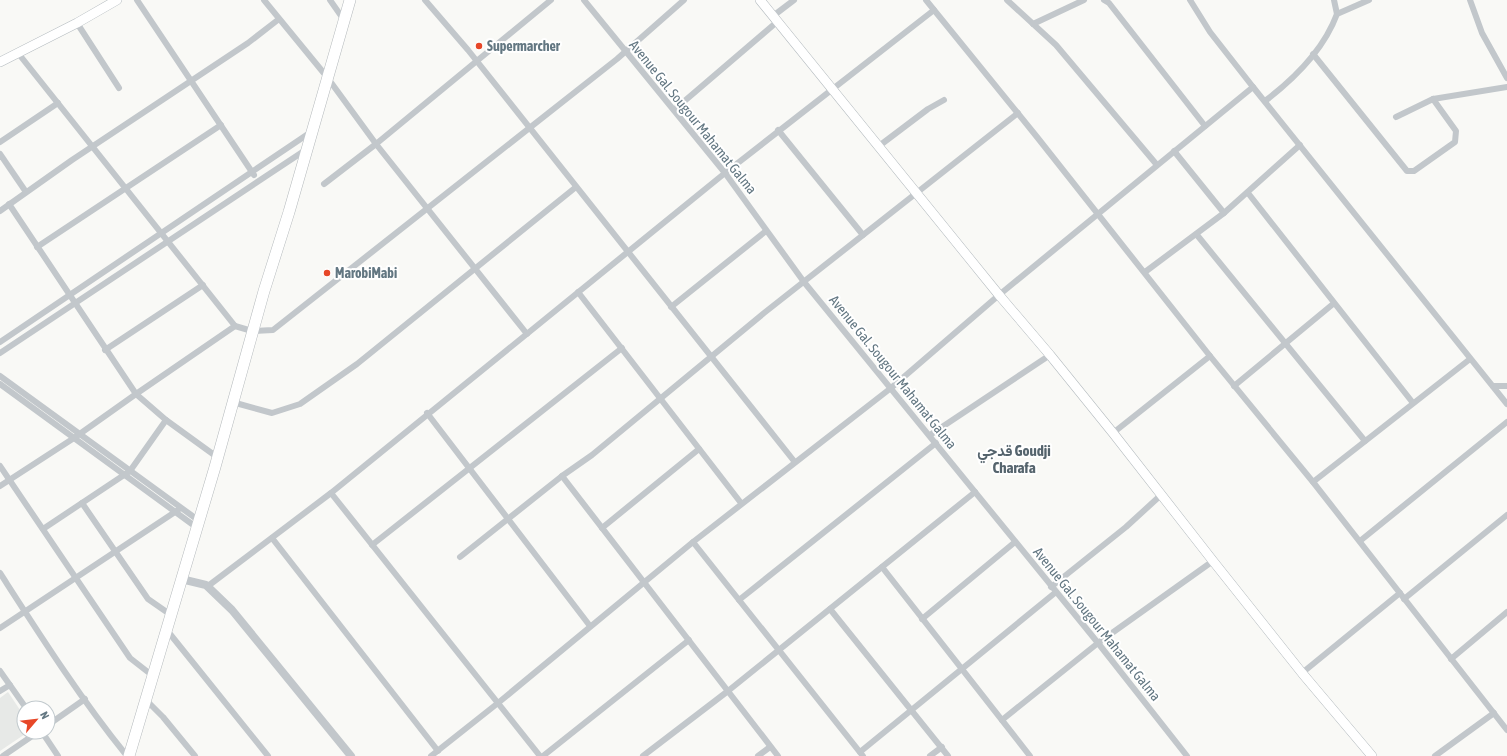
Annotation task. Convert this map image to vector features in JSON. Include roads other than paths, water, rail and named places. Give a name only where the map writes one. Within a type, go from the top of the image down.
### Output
[{"type":"highway","points":[[128,756],[198,524],[252,331],[350,0]]},
{"type":"main road","points":[[760,0],[918,192],[999,295],[1050,354],[1302,673],[1372,756]]},
{"type":"main road","points":[[0,62],[76,23],[113,1]]},
{"type":"street","points":[[137,0],[258,181]]},
{"type":"street","points":[[264,0],[327,77],[376,144],[526,334]]},
{"type":"street","points":[[330,0],[344,20]]},
{"type":"street","points":[[425,0],[476,60],[627,253],[794,462]]},
{"type":"street","points":[[324,184],[376,144],[476,60],[551,0]]},
{"type":"street","name":"Avenue Gal. Sougour Mahamat Galma","points":[[584,0],[625,52],[725,172],[804,282],[930,435],[1187,756]]},
{"type":"street","points":[[18,53],[235,326],[252,331],[273,330],[279,327],[625,52],[684,0]]},
{"type":"street","points":[[674,110],[794,0]]},
{"type":"street","points":[[926,0],[1145,272],[1234,386],[1360,541],[1507,730]]},
{"type":"street","points":[[1007,0],[1056,45],[1157,165]]},
{"type":"street","points":[[1034,24],[1084,0]]},
{"type":"street","points":[[1104,0],[1109,3],[1205,126]]},
{"type":"street","points":[[1190,0],[1210,32],[1507,404]]},
{"type":"street","points":[[1265,101],[1290,81],[1330,32],[1337,14],[1334,0]]},
{"type":"street","points":[[1337,14],[1369,0]]},
{"type":"street","points":[[1470,0],[1482,33],[1507,78]]},
{"type":"street","points":[[208,586],[331,493],[427,413],[627,253],[725,172],[934,10]]},
{"type":"street","points":[[0,211],[93,146],[248,43],[279,19]]},
{"type":"street","points":[[76,23],[119,88]]},
{"type":"street","points":[[1312,54],[1407,171],[1414,171],[1455,142],[1456,131],[1433,99]]},
{"type":"street","points":[[431,756],[498,703],[741,503],[891,388],[999,295],[1253,86]]},
{"type":"street","points":[[1396,117],[1433,99],[1507,87]]},
{"type":"street","points":[[879,146],[928,109],[944,100]]},
{"type":"street","points":[[0,142],[58,103]]},
{"type":"street","points":[[460,557],[562,476],[592,455],[804,282],[1018,113]]},
{"type":"street","points":[[37,247],[221,125]]},
{"type":"street","points":[[778,130],[863,235]]},
{"type":"street","points":[[0,342],[253,173],[311,132]]},
{"type":"street","points":[[1145,272],[1197,235],[1224,213],[1300,145]]},
{"type":"street","points":[[0,353],[307,149]]},
{"type":"street","points":[[1174,151],[1224,213]]},
{"type":"street","points":[[0,154],[26,192]]},
{"type":"street","points":[[232,402],[272,413],[300,404],[357,364],[576,187]]},
{"type":"street","points":[[1248,193],[1333,304],[1413,403]]},
{"type":"street","points":[[9,204],[105,350],[136,394],[166,420],[217,457]]},
{"type":"street","points":[[671,307],[766,231]]},
{"type":"street","points":[[1197,235],[1365,441]]},
{"type":"street","points":[[105,350],[203,284]]},
{"type":"street","points":[[578,292],[741,503]]},
{"type":"street","points":[[1234,386],[1333,304]]},
{"type":"street","points":[[0,486],[80,434],[235,326]]},
{"type":"street","points":[[372,544],[622,348]]},
{"type":"street","points":[[930,435],[1050,354]]},
{"type":"street","points":[[1113,433],[1210,356]]},
{"type":"street","points":[[1313,482],[1470,359]]},
{"type":"street","points":[[0,376],[80,434],[128,473]]},
{"type":"street","points":[[0,384],[74,438],[128,473],[198,524]]},
{"type":"street","points":[[1493,386],[1507,386]]},
{"type":"street","points":[[427,413],[590,626]]},
{"type":"street","points":[[43,529],[128,473],[166,420]]},
{"type":"street","points":[[1360,541],[1507,422]]},
{"type":"street","points":[[739,600],[936,444]]},
{"type":"street","points":[[602,528],[699,449]]},
{"type":"street","points":[[0,466],[130,658],[153,676]]},
{"type":"street","points":[[562,476],[778,756]]},
{"type":"street","points":[[643,756],[830,610],[975,492]]},
{"type":"street","points":[[331,493],[541,756],[689,640]]},
{"type":"street","points":[[1051,587],[1126,527],[1161,495]]},
{"type":"street","points":[[82,503],[148,599],[171,615]]},
{"type":"street","points":[[0,628],[179,510]]},
{"type":"street","points":[[1404,599],[1507,515]]},
{"type":"street","points":[[272,538],[438,751]]},
{"type":"street","points":[[693,542],[862,754],[911,710],[1056,592]]},
{"type":"street","points":[[922,619],[1015,542]]},
{"type":"street","points":[[1002,720],[1098,643],[1213,561]]},
{"type":"street","points":[[882,567],[1030,756]]},
{"type":"street","points":[[0,573],[85,699],[128,756]]},
{"type":"street","points":[[181,579],[208,586],[232,610],[351,756]]},
{"type":"street","points":[[1302,673],[1400,593]]},
{"type":"street","points":[[830,610],[948,756]]},
{"type":"street","points":[[1451,659],[1507,612]]},
{"type":"street","points":[[166,628],[268,756]]},
{"type":"street","points":[[0,671],[20,700]]},
{"type":"street","points":[[0,691],[10,685]]},
{"type":"street","points":[[56,719],[85,699]]},
{"type":"street","points":[[145,699],[164,717],[195,756]]},
{"type":"street","points":[[1435,756],[1494,713]]},
{"type":"street","points":[[3,756],[26,740]]},
{"type":"street","points":[[47,740],[58,756]]},
{"type":"street","points":[[758,756],[770,747]]},
{"type":"street","points":[[930,756],[942,747]]},
{"type":"place","name":"Supermarcher","points":[[479,46]]},
{"type":"place","name":"MarobiMabi","points":[[327,273]]},
{"type":"district","name":"قدجي Goudji Charafa","points":[[1014,460]]}]
